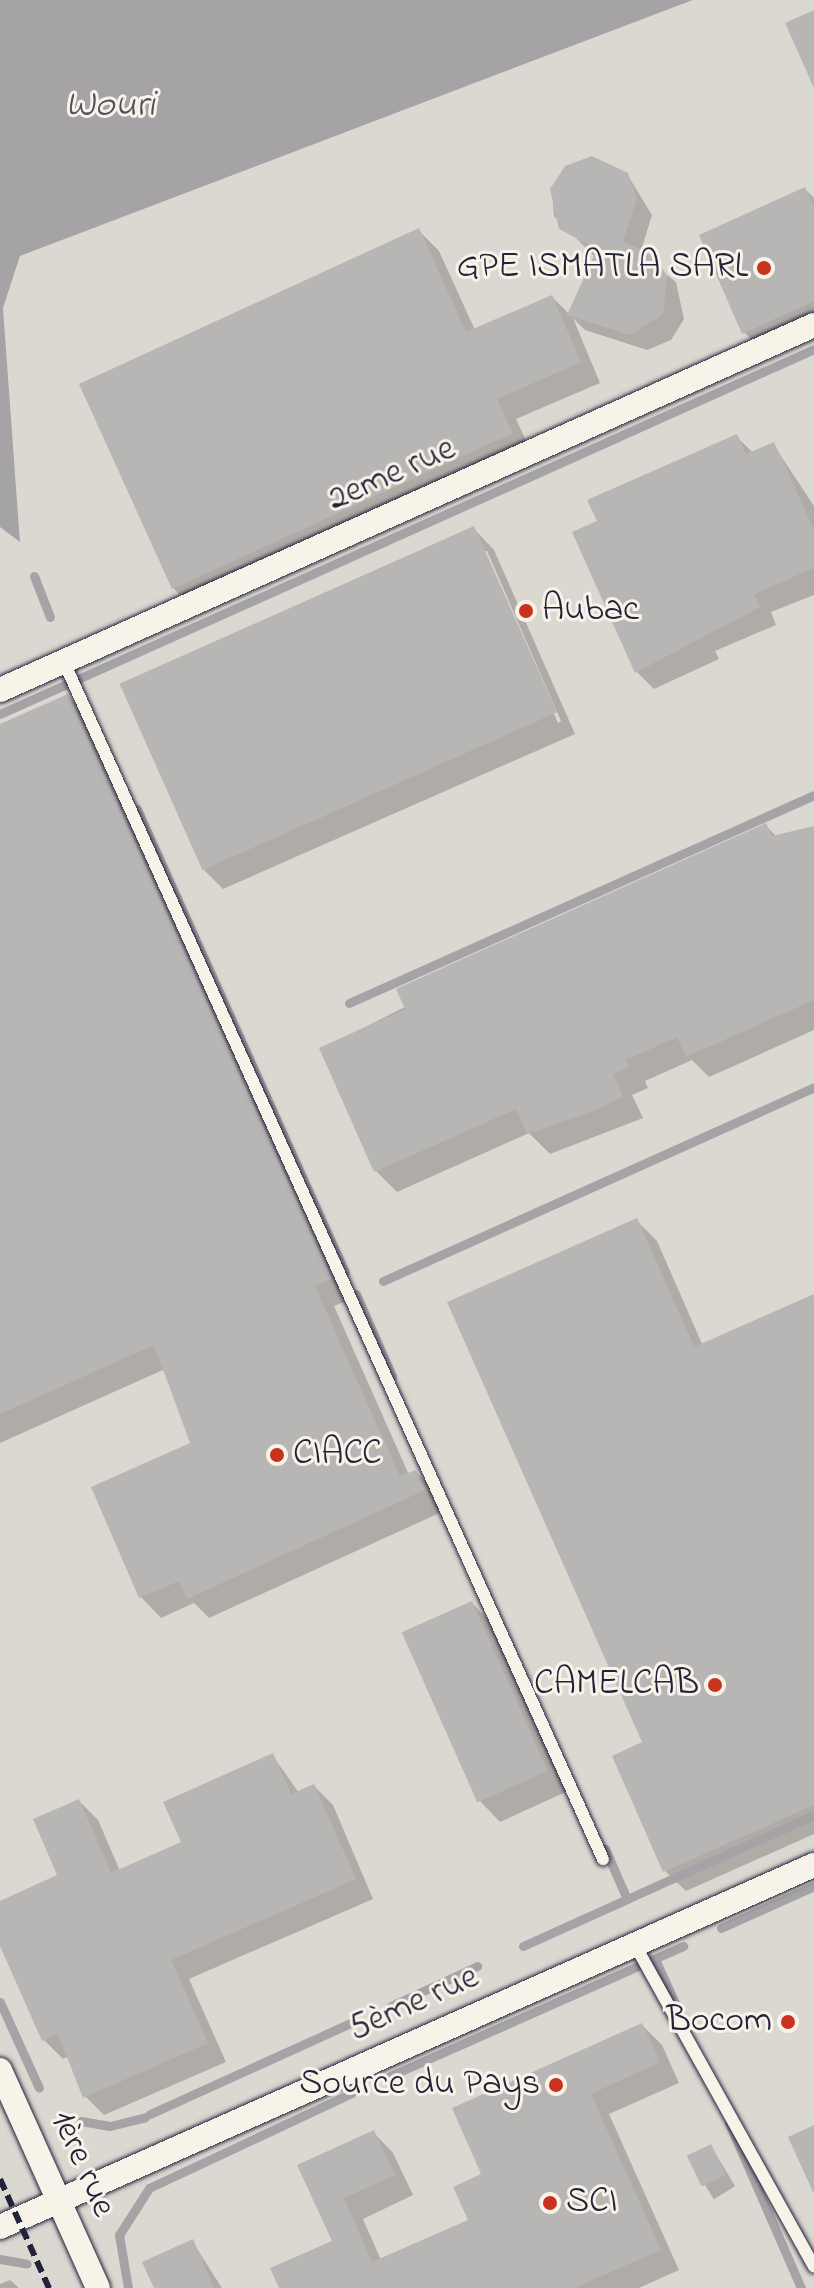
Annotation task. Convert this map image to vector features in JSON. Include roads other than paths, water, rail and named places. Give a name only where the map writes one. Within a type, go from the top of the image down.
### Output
[{"type":"street","name":"2eme rue","points":[[0,690],[814,325]]},
{"type":"street","name":"5ème rue","points":[[0,2227],[814,1865]]},
{"type":"street","name":"1ère rue","points":[[0,2070],[98,2288]]},
{"type":"lane","points":[[64,662],[603,1859]]},
{"type":"lane","points":[[635,1945],[814,2266]]},
{"type":"water","name":"Wouri","points":[[0,0],[693,0],[20,256],[3,308],[20,542],[0,527]]},
{"type":"waterway","points":[[0,714],[814,349]]},
{"type":"waterway","points":[[34,576],[50,617]]},
{"type":"waterway","points":[[349,1003],[814,795]]},
{"type":"waterway","points":[[137,809],[345,1272]]},
{"type":"waterway","points":[[383,1281],[814,1087]]},
{"type":"waterway","points":[[356,1294],[392,1376]]},
{"type":"waterway","points":[[627,1899],[814,1815]]},
{"type":"waterway","points":[[523,1946],[627,1899],[605,1849]]},
{"type":"waterway","points":[[721,1928],[814,1886]]},
{"type":"waterway","points":[[390,2076],[684,1946]]},
{"type":"waterway","points":[[655,1959],[680,2014]]},
{"type":"waterway","points":[[391,2006],[477,1966]]},
{"type":"waterway","points":[[0,2002],[39,2088]]},
{"type":"waterway","points":[[150,2114],[351,2023]]},
{"type":"waterway","points":[[128,2288],[119,2235],[149,2188],[352,2093]]},
{"type":"waterway","points":[[81,2121],[110,2126],[145,2117]]},
{"type":"waterway","points":[[729,2123],[801,2288]]},
{"type":"waterway","points":[[0,2259],[27,2264]]},
{"type":"railway","points":[[0,2179],[49,2288]]},
{"type":"place","name":"GPE ISMATLA SARL","points":[[764,268]]},
{"type":"place","name":"Aubac","points":[[526,611]]},
{"type":"place","name":"CIACC","points":[[277,1455]]},
{"type":"place","name":"CAMELCAB","points":[[715,1685]]},
{"type":"place","name":"Bocom","points":[[788,2022]]},
{"type":"place","name":"Source du Pays","points":[[556,2085]]},
{"type":"place","name":"SCI","points":[[550,2203]]}]
